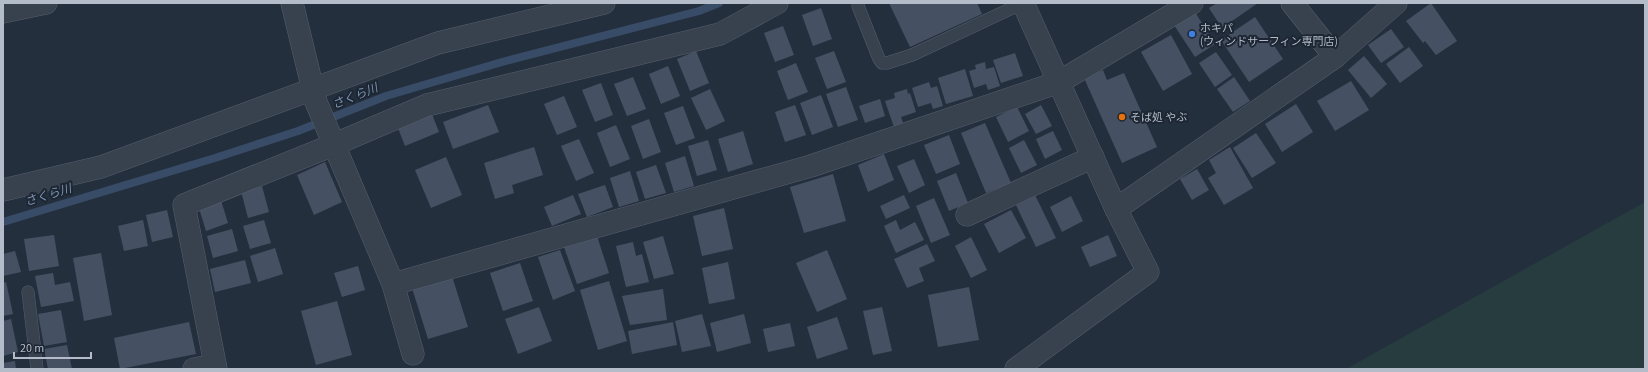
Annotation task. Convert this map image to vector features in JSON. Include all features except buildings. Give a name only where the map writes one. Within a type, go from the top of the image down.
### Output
[{"type":"street","points":[[3,12],[46,3]]},
{"type":"street","points":[[292,3],[314,95],[393,284],[413,354]]},
{"type":"street","points":[[3,190],[101,167],[314,95],[438,43],[604,3]]},
{"type":"street","points":[[194,369],[216,367],[184,205],[332,141],[427,105],[720,34],[777,3]]},
{"type":"street","points":[[1016,369],[1148,272],[1116,209],[1023,3]]},
{"type":"street","points":[[393,284],[811,166],[1059,82],[1192,3]]},
{"type":"street","points":[[1292,3],[1335,57]]},
{"type":"street","points":[[1116,209],[1335,57],[1396,3]]},
{"type":"street","points":[[967,214],[1092,157]]},
{"type":"lane","points":[[858,3],[879,59],[882,63],[912,55],[1023,3]]},
{"type":"lane","points":[[28,292],[37,369]]},
{"type":"green space","points":[[1645,202],[1645,369],[1346,369]]},
{"type":"waterway","name":"さくら川","points":[[3,222],[215,158],[298,131],[386,96],[502,62],[699,11],[719,3]]},
{"type":"place","name":"ホキパ (ウィンドサーフィン専門店)","points":[[1192,34]]},
{"type":"place","name":"そば処 やぶ","points":[[1122,117]]}]
